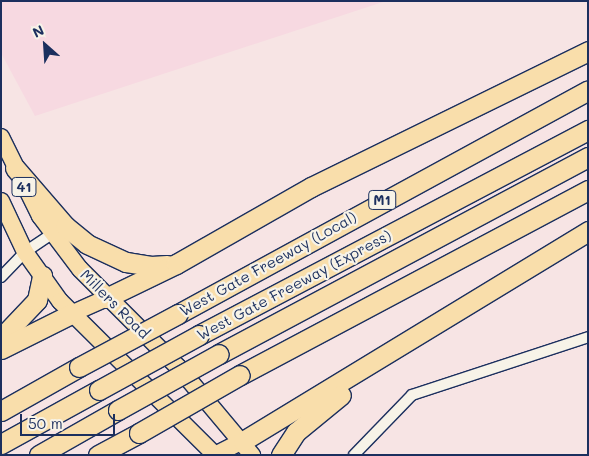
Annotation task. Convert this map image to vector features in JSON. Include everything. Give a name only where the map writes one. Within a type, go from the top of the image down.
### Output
[{"type":"highway","points":[[106,298],[176,264],[311,187],[588,51]]},
{"type":"highway","name":"West Gate Freeway (Local)","points":[[1,411],[588,90]]},
{"type":"highway","name":"West Gate Freeway (Express)","points":[[1,444],[199,335],[588,130]]},
{"type":"highway","name":"West Gate Freeway (Express)","points":[[39,455],[218,354],[588,157]]},
{"type":"highway","points":[[15,168],[58,230],[126,262],[151,266],[176,264]]},
{"type":"highway","points":[[98,455],[240,375],[588,190]]},
{"type":"highway","points":[[248,448],[588,230]]},
{"type":"highway","points":[[1,338],[37,300],[42,276]]},
{"type":"highway","points":[[281,455],[296,432],[335,400],[484,296]]},
{"type":"highway","points":[[1,349],[73,313]]},
{"type":"main road","name":"41","points":[[1,137],[15,168]]},
{"type":"main road","name":"41","points":[[1,201],[25,252],[73,313],[215,455]]},
{"type":"main road","name":"Millers Road","points":[[58,230],[106,298],[179,368],[248,448]]},
{"type":"main road","points":[[73,313],[106,298]]},
{"type":"main road","points":[[215,455],[248,448]]},
{"type":"street","points":[[1,277],[25,252],[58,230]]},
{"type":"street","points":[[354,455],[412,395],[588,337]]},
{"type":"shaded area","points":[[1,1],[386,1],[35,116],[1,53]]}]
